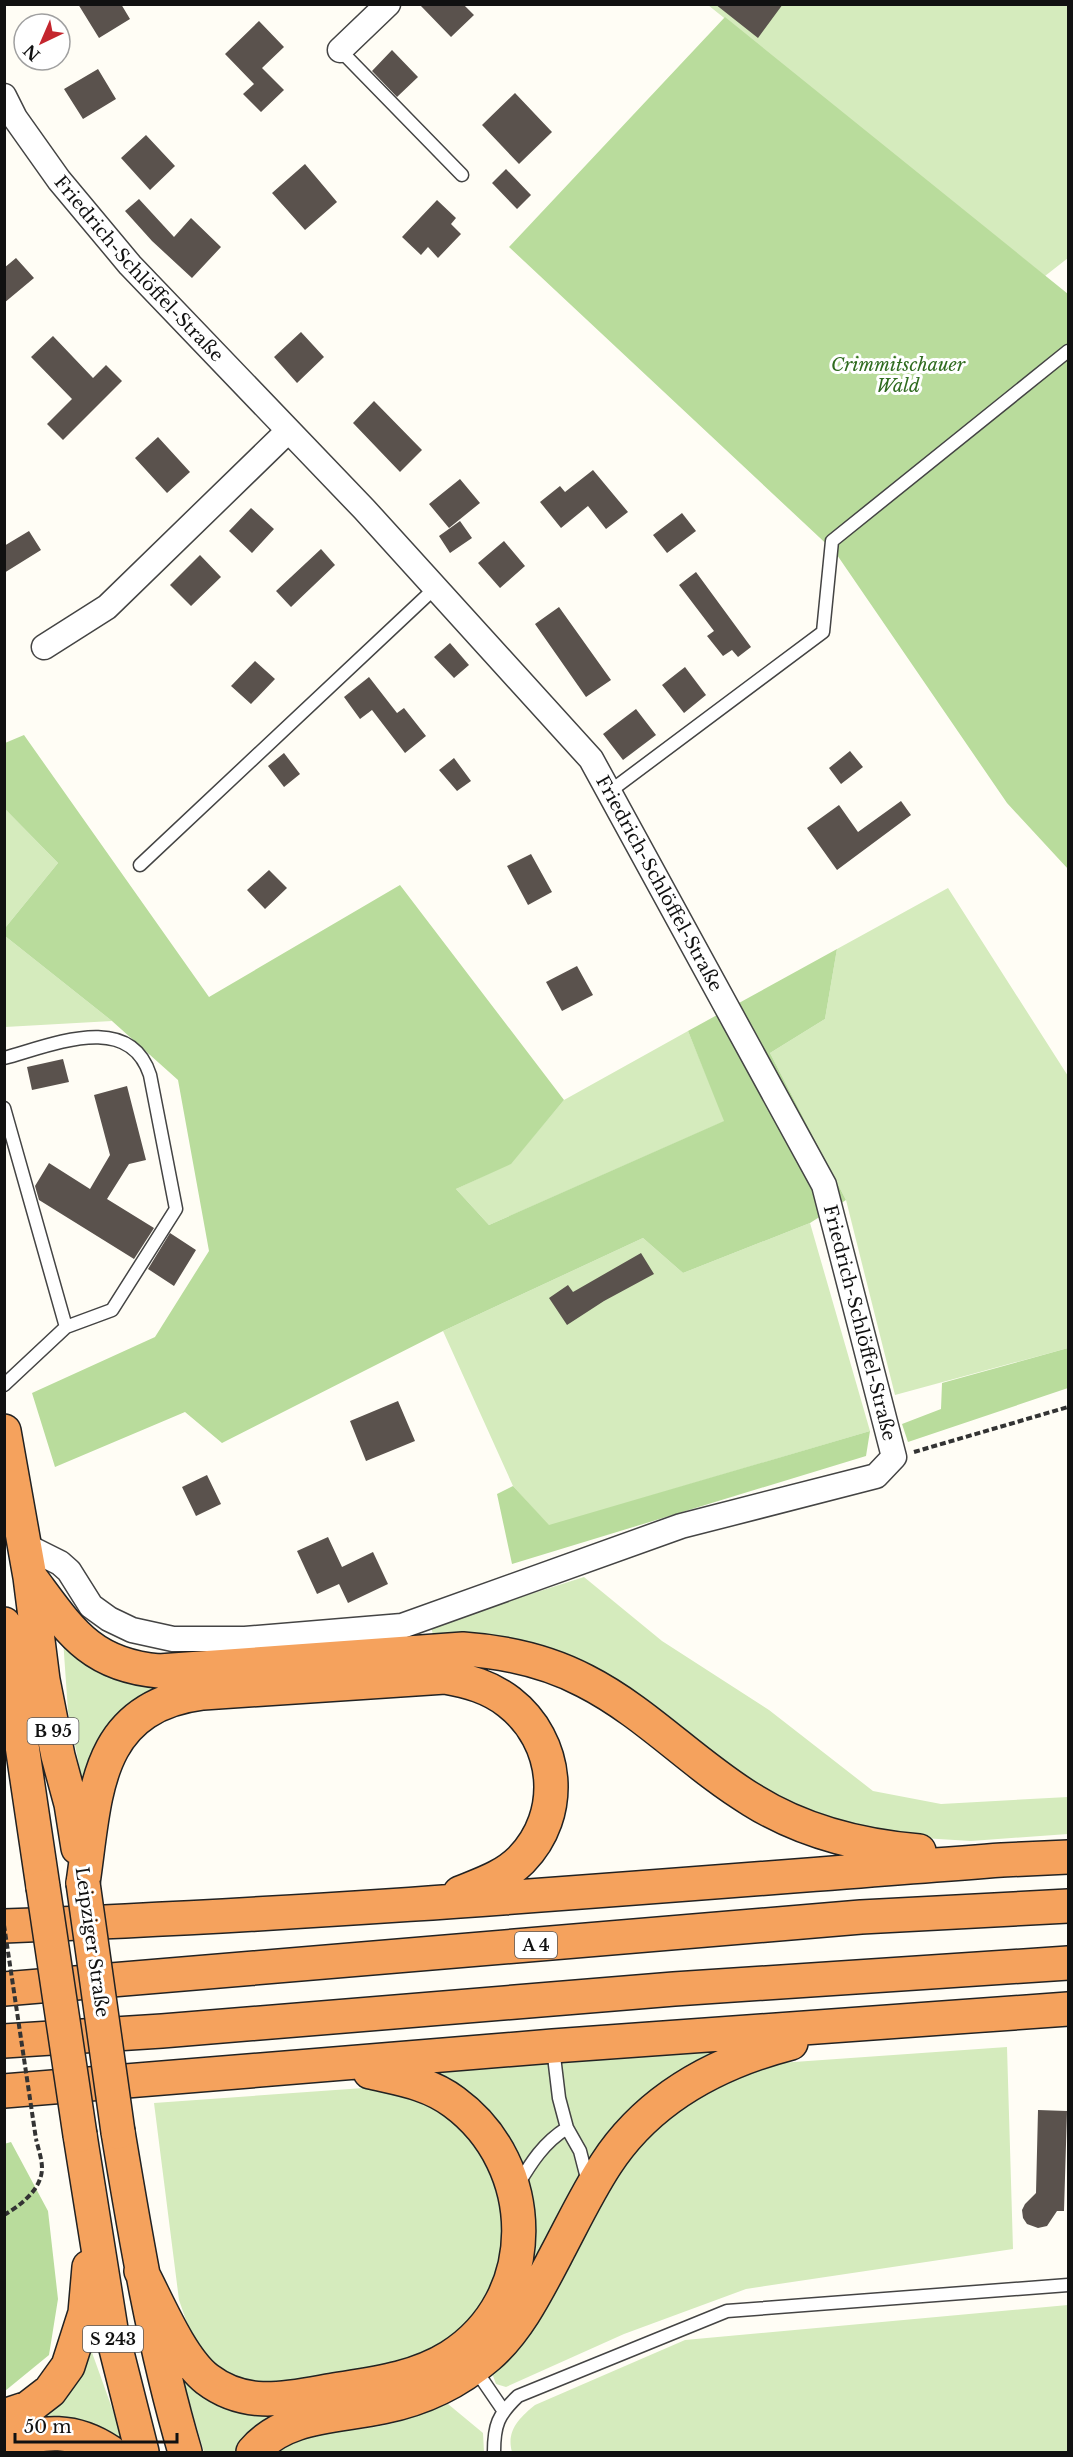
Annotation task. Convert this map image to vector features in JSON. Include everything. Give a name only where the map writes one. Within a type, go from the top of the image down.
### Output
[{"type":"highway","name":"Leipziger Straße","points":[[4,1431],[30,1577],[43,1680],[58,1756],[71,1804],[118,2132],[141,2271],[167,2393],[185,2452]]},
{"type":"highway","points":[[30,1577],[74,1634],[87,1646],[120,1664],[140,1669],[159,1671],[463,1649],[488,1651],[536,1661],[585,1681],[608,1694],[728,1784],[778,1815],[805,1827],[879,1848],[1002,1860]]},
{"type":"highway","name":"B 95","points":[[4,1623],[94,2224]]},
{"type":"highway","points":[[83,1883],[97,1786],[102,1767],[122,1733],[151,1708],[168,1700],[203,1693],[445,1677],[479,1685],[509,1701],[522,1714],[533,1727],[545,1751],[552,1776],[552,1795],[541,1831],[520,1861],[489,1882],[433,1903]]},
{"type":"highway","points":[[4,1784],[42,1877]]},
{"type":"highway","points":[[4,1925],[132,1922],[433,1903],[1068,1857]]},
{"type":"highway","name":"A 4","points":[[4,1989],[861,1917],[1068,1906]]},
{"type":"highway","points":[[4,2041],[162,2031],[674,1989],[1068,1963]]},
{"type":"highway","points":[[4,2091],[553,2046],[1068,2009]]},
{"type":"highway","points":[[253,2452],[270,2436],[284,2428],[312,2420],[416,2399],[455,2381],[474,2368],[504,2339],[528,2305],[607,2162],[626,2138],[662,2103],[685,2086],[738,2059],[866,2024]]},
{"type":"highway","points":[[141,2271],[193,2365],[204,2376],[230,2393],[244,2398],[276,2400],[409,2376],[451,2356],[477,2334],[498,2306],[508,2286],[518,2245],[519,2227],[515,2190],[502,2157],[476,2120],[453,2101],[418,2083],[336,2065]]},
{"type":"highway","points":[[4,2416],[28,2408],[50,2391],[68,2366],[85,2313],[94,2224]]},
{"type":"highway","name":"S 243","points":[[94,2224],[111,2329],[141,2452]]},
{"type":"highway","points":[[4,2441],[38,2433],[67,2434],[95,2443],[110,2452]]},
{"type":"street","points":[[340,50],[388,4]]},
{"type":"street","name":"Friedrich-Schlöffel-Straße","points":[[4,96],[15,118],[53,171],[130,265],[435,588],[591,759],[824,1185],[894,1457],[876,1476],[681,1526],[402,1626],[245,1639],[172,1639],[132,1630],[109,1619],[91,1606],[69,1571],[60,1563],[24,1545]]},
{"type":"street","points":[[44,647],[107,608],[288,431]]},
{"type":"lane","points":[[340,50],[462,176]]},
{"type":"lane","points":[[609,792],[823,632],[832,541],[1068,351]]},
{"type":"lane","points":[[140,865],[435,588]]},
{"type":"lane","points":[[4,1058],[88,1036],[103,1037],[130,1045],[141,1055],[150,1075],[176,1209],[112,1310],[66,1327],[4,1384]]},
{"type":"lane","points":[[4,1108],[66,1327]]},
{"type":"lane","points":[[553,2046],[559,2098],[567,2128],[580,2151],[590,2191]]},
{"type":"lane","points":[[515,2190],[545,2144],[567,2128]]},
{"type":"lane","points":[[494,2452],[494,2430],[503,2410],[518,2396],[727,2311],[1064,2285],[1068,2274]]},
{"type":"lane","points":[[474,2368],[503,2410]]},
{"type":"path","points":[[894,1457],[933,1448],[1068,1407]]},
{"type":"path","points":[[4,1925],[42,2169],[32,2194],[18,2207],[4,2215]]},
{"type":"green space","points":[[708,5],[1068,5],[1068,258],[1045,276]]},
{"type":"green space","name":"Crimmitschauer Wald","points":[[725,17],[1068,294],[1068,869],[1007,803],[835,552],[509,247]]},
{"type":"green space","points":[[24,735],[209,997],[400,885],[564,1100],[511,1164],[456,1189],[489,1225],[724,1121],[688,1031],[837,949],[825,1019],[770,1053],[846,1200],[810,1223],[683,1273],[643,1238],[443,1331],[222,1443],[185,1412],[55,1467],[32,1393],[155,1337],[209,1251],[178,1080],[112,1021],[5,936],[5,928],[58,863],[5,809],[5,743]]},
{"type":"green space","points":[[5,809],[58,863],[5,928]]},
{"type":"green space","points":[[948,888],[1068,1076],[1068,1348],[895,1395],[846,1200],[770,1053],[825,1019],[837,949]]},
{"type":"green space","points":[[5,936],[112,1021],[5,1027]]},
{"type":"green space","points":[[688,1031],[725,1121],[489,1225],[456,1189],[511,1163],[564,1100]]},
{"type":"green space","points":[[810,1223],[870,1431],[549,1526],[513,1486],[443,1331],[643,1238],[683,1273]]},
{"type":"green space","points":[[1068,1348],[1068,1388],[908,1442],[902,1424],[941,1409],[942,1383]]},
{"type":"green space","points":[[870,1431],[866,1456],[512,1564],[497,1494],[513,1486],[549,1525]]},
{"type":"green space","points":[[584,1577],[662,1641],[769,1710],[873,1791],[941,1804],[1068,1797],[1068,1834],[971,1841],[874,1835],[804,1813],[736,1773],[608,1675],[518,1640],[433,1635],[431,1626]]},
{"type":"green space","points":[[63,1639],[163,1683],[87,1782],[82,1779],[68,1711]]},
{"type":"green space","points":[[718,2043],[721,2052],[533,2271],[528,2270],[532,2197],[515,2145],[467,2092],[429,2076],[429,2067]]},
{"type":"green space","points":[[1007,2047],[1013,2249],[746,2289],[624,2334],[506,2387],[496,2384],[492,2373],[512,2353],[550,2302],[595,2211],[636,2148],[677,2107],[738,2066]]},
{"type":"green space","points":[[392,2086],[435,2099],[499,2170],[509,2251],[474,2321],[436,2350],[394,2367],[282,2388],[227,2377],[195,2346],[179,2300],[154,2103]]},
{"type":"green space","points":[[11,2142],[48,2211],[58,2299],[49,2355],[5,2391],[4,2144]]},
{"type":"green space","points":[[1068,2305],[1068,2452],[512,2452],[512,2431],[535,2405],[685,2340]]},
{"type":"green space","points":[[90,2347],[126,2447],[31,2418]]},
{"type":"green space","points":[[182,2377],[294,2411],[242,2452],[204,2452]]},
{"type":"green space","points":[[448,2404],[483,2433],[484,2452],[278,2452],[303,2438],[390,2424]]},
{"type":"building","points":[[78,4],[121,4],[130,19],[99,38]]},
{"type":"building","points":[[419,4],[463,4],[474,15],[451,37]]},
{"type":"building","points":[[715,4],[783,4],[758,38]]},
{"type":"building","points":[[259,21],[284,47],[262,68],[284,90],[261,112],[243,94],[254,84],[225,54]]},
{"type":"building","points":[[392,50],[418,77],[397,97],[372,71]]},
{"type":"building","points":[[98,69],[116,99],[83,119],[64,89]]},
{"type":"building","points":[[515,93],[552,132],[519,164],[482,125]]},
{"type":"building","points":[[146,135],[175,166],[150,190],[121,158]]},
{"type":"building","points":[[305,164],[337,202],[305,230],[272,193]]},
{"type":"building","points":[[506,169],[531,195],[517,209],[492,183]]},
{"type":"building","points":[[139,199],[174,237],[191,218],[221,247],[192,278],[152,241],[125,211]]},
{"type":"building","points":[[437,200],[456,218],[451,224],[461,234],[438,258],[428,247],[421,255],[402,237]]},
{"type":"building","points":[[16,258],[34,278],[4,303],[4,268]]},
{"type":"building","points":[[301,332],[324,357],[297,383],[274,357]]},
{"type":"building","points":[[53,336],[93,378],[106,365],[122,381],[63,440],[47,424],[72,399],[31,357]]},
{"type":"building","points":[[374,401],[422,450],[400,472],[353,423]]},
{"type":"building","points":[[158,437],[190,472],[167,493],[135,458]]},
{"type":"building","points":[[593,470],[628,512],[606,529],[588,506],[561,528],[540,502],[560,486],[565,492]]},
{"type":"building","points":[[460,479],[480,503],[449,528],[429,504]]},
{"type":"building","points":[[251,508],[274,529],[252,553],[229,531]]},
{"type":"building","points":[[682,513],[696,531],[667,553],[653,535]]},
{"type":"building","points":[[460,521],[472,538],[450,553],[439,536]]},
{"type":"building","points":[[29,531],[41,550],[4,573],[4,546]]},
{"type":"building","points":[[504,541],[525,566],[500,588],[478,563]]},
{"type":"building","points":[[321,549],[335,565],[291,607],[276,591]]},
{"type":"building","points":[[200,555],[221,577],[191,606],[170,585]]},
{"type":"building","points":[[696,572],[751,647],[738,657],[732,650],[723,656],[707,636],[714,631],[679,585]]},
{"type":"building","points":[[559,607],[611,680],[586,697],[535,624]]},
{"type":"building","points":[[450,643],[469,665],[454,678],[434,657]]},
{"type":"building","points":[[255,661],[275,679],[251,704],[231,686]]},
{"type":"building","points":[[685,667],[706,695],[684,713],[662,685]]},
{"type":"building","points":[[369,677],[397,713],[404,708],[426,736],[405,753],[372,710],[360,719],[344,697]]},
{"type":"building","points":[[636,709],[656,735],[623,760],[603,734]]},
{"type":"building","points":[[850,751],[863,767],[841,784],[829,768]]},
{"type":"building","points":[[284,753],[300,774],[284,787],[268,766]]},
{"type":"building","points":[[454,758],[471,781],[457,791],[439,770]]},
{"type":"building","points":[[901,801],[911,815],[837,870],[807,828],[839,805],[858,832]]},
{"type":"building","points":[[531,854],[552,892],[528,905],[507,866]]},
{"type":"building","points":[[269,870],[287,888],[265,909],[247,890]]},
{"type":"building","points":[[577,966],[593,995],[562,1011],[546,982]]},
{"type":"building","points":[[63,1059],[69,1082],[32,1090],[27,1067]]},
{"type":"building","points":[[127,1086],[146,1160],[129,1164],[107,1199],[154,1228],[134,1259],[39,1200],[35,1186],[49,1163],[90,1189],[110,1155],[94,1095]]},
{"type":"building","points":[[170,1233],[196,1250],[174,1286],[148,1269]]},
{"type":"building","points":[[641,1253],[654,1274],[604,1301],[567,1325],[549,1298],[568,1285],[573,1292]]},
{"type":"building","points":[[398,1401],[415,1441],[366,1461],[350,1421]]},
{"type":"building","points":[[207,1475],[221,1504],[196,1516],[182,1487]]},
{"type":"building","points":[[328,1537],[342,1567],[373,1552],[388,1584],[348,1603],[339,1584],[317,1594],[297,1551]]},
{"type":"building","points":[[1038,2110],[1067,2111],[1064,2211],[1057,2211],[1047,2226],[1038,2228],[1027,2224],[1022,2210],[1036,2193]]}]
